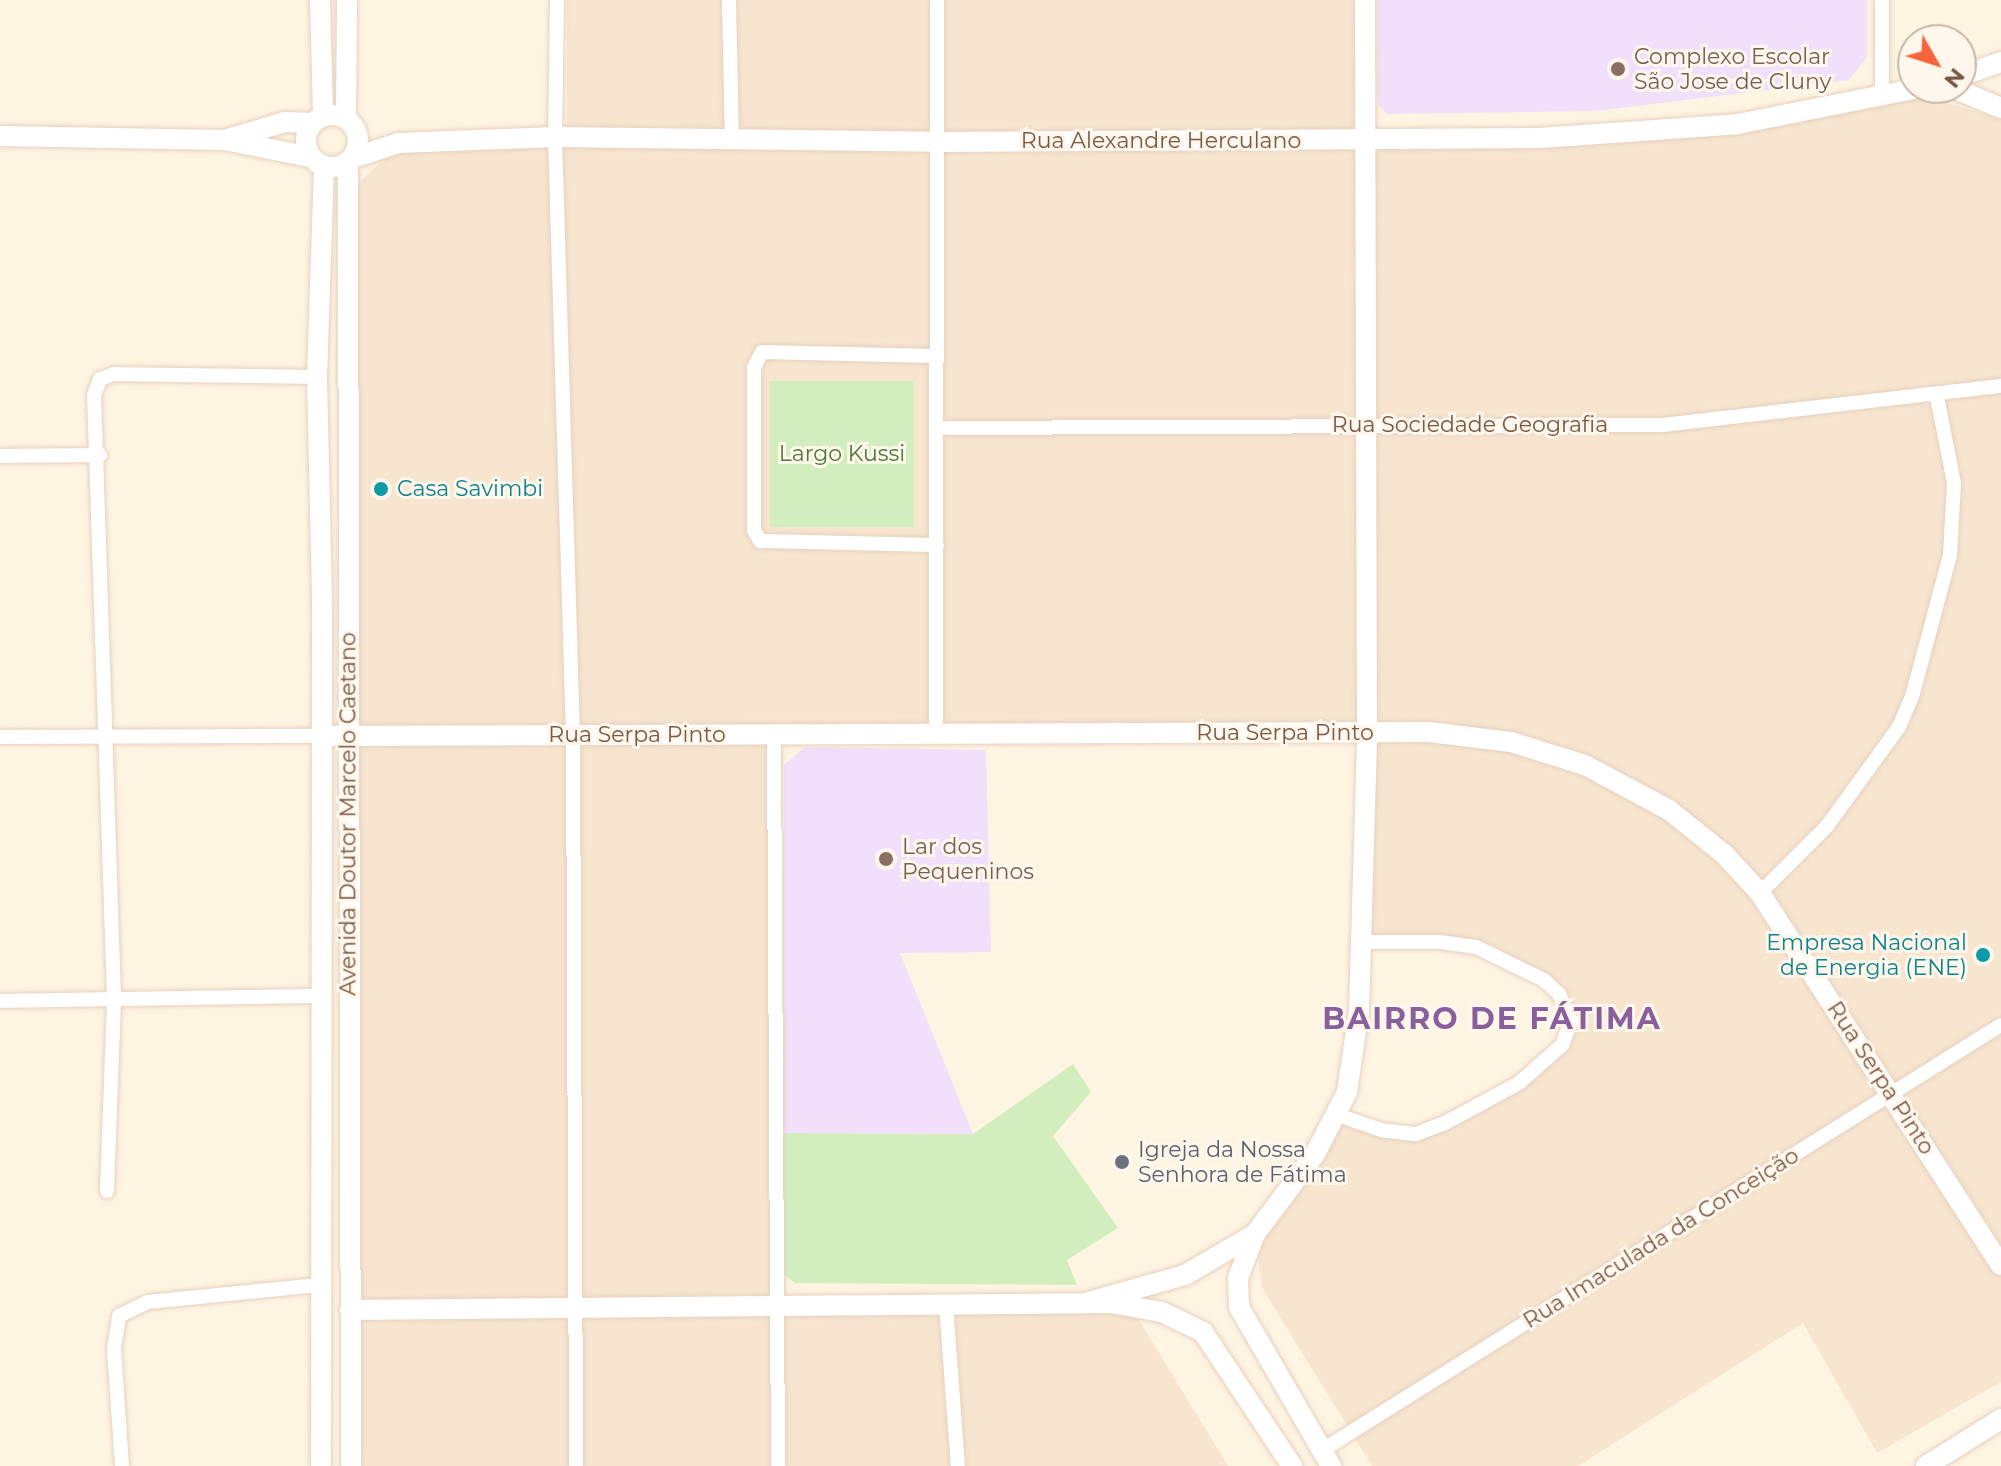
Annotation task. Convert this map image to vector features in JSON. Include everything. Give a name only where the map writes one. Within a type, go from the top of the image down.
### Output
[{"type":"street","name":"Avenida Doutor Marcelo Caetano","points":[[320,0],[318,120],[306,139],[317,161],[317,377],[322,598],[319,736],[321,1466]]},
{"type":"street","name":"Avenida Doutor Marcelo Caetano","points":[[347,0],[348,120],[359,139],[350,160],[348,736],[351,1466]]},
{"type":"street","points":[[557,0],[555,137],[573,735],[576,1466]]},
{"type":"street","points":[[729,0],[732,140]]},
{"type":"street","points":[[936,733],[934,356],[937,0]]},
{"type":"street","points":[[1326,1459],[1239,1307],[1238,1278],[1255,1234],[1338,1115],[1354,1051],[1361,942],[1367,734],[1365,0]]},
{"type":"street","points":[[1882,0],[1882,97]]},
{"type":"street","points":[[1977,70],[2001,62]]},
{"type":"street","name":"Rua Alexandre Herculano","points":[[350,160],[399,143],[555,137],[938,142],[1366,139],[1645,133],[1738,124],[1897,93]]},
{"type":"street","points":[[1977,98],[2001,108]]},
{"type":"street","points":[[224,140],[285,122],[348,120]]},
{"type":"street","name":"Rua Alexandre Herculano","points":[[348,120],[399,143]]},
{"type":"street","points":[[0,136],[224,140],[317,161],[350,160]]},
{"type":"street","points":[[934,356],[762,352],[754,368],[754,530],[760,541],[937,545]]},
{"type":"street","points":[[107,1191],[114,997],[100,455],[94,395],[100,379],[114,374],[317,377]]},
{"type":"street","name":"Rua Sociedade Geografia","points":[[936,428],[1663,425],[1937,397],[2001,386]]},
{"type":"street","points":[[1760,893],[1827,826],[1899,727],[1912,697],[1950,555],[1954,483],[1937,397]]},
{"type":"street","points":[[0,456],[100,455]]},
{"type":"street","name":"Rua Serpa Pinto","points":[[319,736],[936,733],[1474,735],[1585,765],[1669,810],[1724,854],[1760,893],[2001,1265]]},
{"type":"street","points":[[774,734],[778,1466]]},
{"type":"street","points":[[0,737],[106,740],[319,736]]},
{"type":"street","points":[[1338,1115],[1381,1130],[1416,1134],[1445,1123],[1519,1083],[1562,1045],[1571,1021],[1559,994],[1544,980],[1476,947],[1441,942],[1361,942]]},
{"type":"street","points":[[0,1001],[322,996]]},
{"type":"street","name":"Rua Imaculada da Conceição","points":[[1326,1459],[2001,1025]]},
{"type":"street","points":[[1089,1302],[1174,1280],[1255,1234]]},
{"type":"street","points":[[122,1466],[114,1349],[119,1316],[148,1302],[319,1285]]},
{"type":"street","points":[[350,1310],[1089,1302],[1162,1312],[1203,1332],[1292,1466]]},
{"type":"street","points":[[946,1304],[958,1466]]},
{"type":"street","points":[[1926,1466],[2001,1419]]},
{"type":"shaded area","points":[[567,0],[1366,0],[1366,139],[1760,129],[1897,102],[1951,104],[2001,119],[2001,1382],[1877,1453],[1803,1323],[1578,1466],[1372,1466],[1262,1288],[1255,1234],[1338,1115],[1416,1134],[1543,1063],[1571,1021],[1559,994],[1476,947],[1361,942],[1367,734],[775,734],[775,1304],[1088,1302],[1138,1318],[1228,1466],[362,1466],[356,887],[358,184],[399,143],[567,137]]},
{"type":"shaded area","name":"Complexo Escolar São Jose de Cluny","points":[[1377,0],[1867,0],[1867,57],[1849,80],[1595,111],[1387,114],[1378,104]]},
{"type":"shaded area","points":[[805,747],[986,750],[991,952],[900,953],[973,1134],[783,1133],[784,765]]},
{"type":"green space","name":"Largo Kussi","points":[[770,381],[914,381],[914,527],[770,527]]},
{"type":"green space","points":[[1073,1064],[1091,1092],[1053,1136],[1118,1228],[1067,1260],[1077,1285],[795,1283],[783,1274],[783,1133],[973,1134]]},
{"type":"place","name":"Complexo Escolar São Jose de Cluny","points":[[1618,69]]},
{"type":"place","name":"Casa Savimbi","points":[[381,489]]},
{"type":"place","name":"Lar dos Pequeninos","points":[[886,859]]},
{"type":"place","name":"Empresa Nacional de Energia (ENE)","points":[[1983,955]]},
{"type":"place","name":"Igreja da Nossa Senhora de Fátima","points":[[1122,1162]]},
{"type":"district","name":"BAIRRO DE FÁTIMA","points":[[1492,1019]]}]
